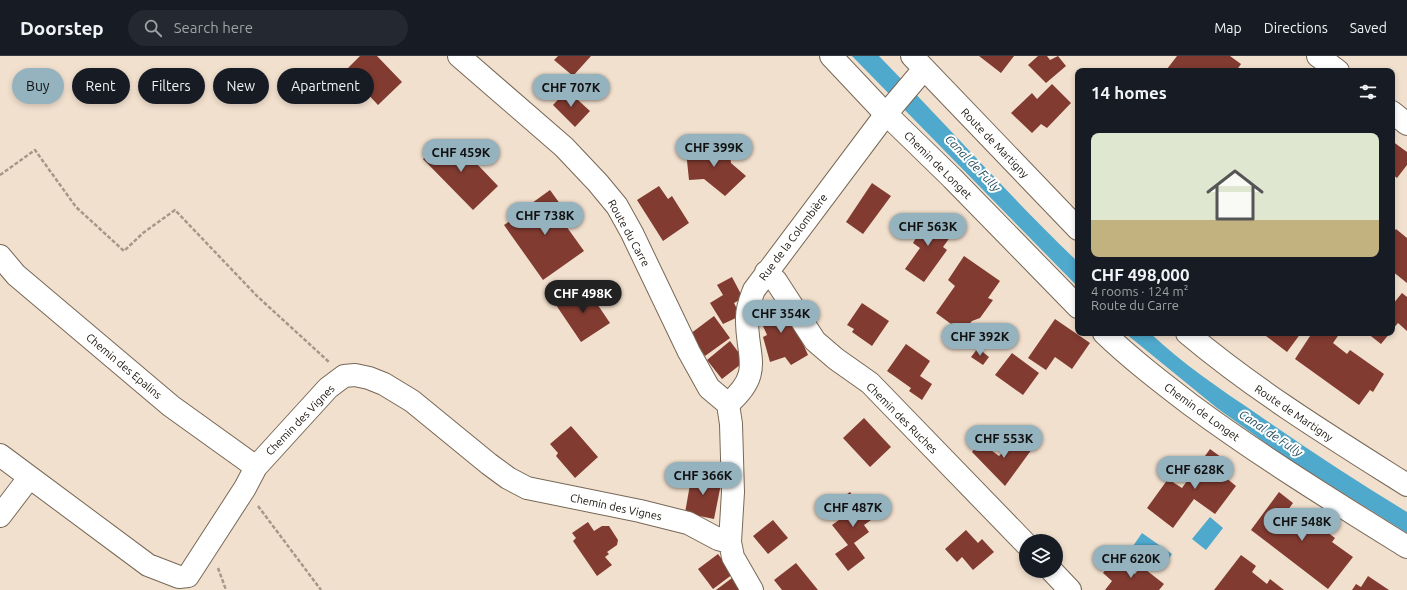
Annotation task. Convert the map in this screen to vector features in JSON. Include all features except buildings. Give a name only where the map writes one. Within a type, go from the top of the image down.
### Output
[{"type":"street","name":"Route du Carre","points":[[459,56],[564,147],[598,182],[617,206],[632,232],[689,352],[709,388],[728,404]]},
{"type":"street","name":"Chemin de Longet","points":[[831,56],[890,109],[952,178],[1075,304]]},
{"type":"street","points":[[1318,56],[1334,68]]},
{"type":"street","name":"Rue de la Colombière","points":[[728,404],[744,389],[749,378],[752,365],[747,316],[754,290],[766,272],[890,109],[919,65]]},
{"type":"street","name":"Route de Martigny","points":[[919,65],[1075,226]]},
{"type":"street","points":[[1395,114],[1407,124]]},
{"type":"street","name":"Chemin des Epalins","points":[[0,256],[16,275],[171,406],[256,467]]},
{"type":"street","name":"Chemin des Ruches","points":[[766,272],[776,281],[815,341],[836,359],[870,383],[1019,537]]},
{"type":"street","name":"Chemin de Longet","points":[[1107,336],[1156,378],[1214,422],[1284,470],[1407,547]]},
{"type":"street","name":"Route de Martigny","points":[[1191,336],[1238,375],[1273,400],[1341,445],[1407,485]]},
{"type":"street","name":"Chemin des Vignes","points":[[0,455],[148,565],[183,577],[190,574],[245,488],[256,467],[328,388],[344,376],[355,376],[374,380],[412,401],[508,478],[527,488],[640,511],[688,523],[718,539],[730,542]]},
{"type":"street","points":[[728,404],[731,424],[733,492],[730,542],[733,557],[752,590]]},
{"type":"street","points":[[0,516],[29,478]]},
{"type":"street","points":[[1059,578],[1070,590]]},
{"type":"path","points":[[0,175],[35,150],[76,207],[124,251],[142,233],[175,210],[257,296],[344,376]]},
{"type":"path","points":[[245,488],[321,590]]},
{"type":"water","name":"Canal de Fully","points":[[852,56],[879,56],[1027,212],[1075,259],[1075,284]]},
{"type":"water","name":"Canal de Fully","points":[[1129,336],[1154,336],[1189,366],[1229,395],[1331,464],[1407,512],[1407,533],[1284,456],[1217,408]]},
{"type":"water","points":[[1210,517],[1223,528],[1206,550],[1192,539]]},
{"type":"water","points":[[1142,533],[1172,554],[1163,568],[1133,546]]}]
